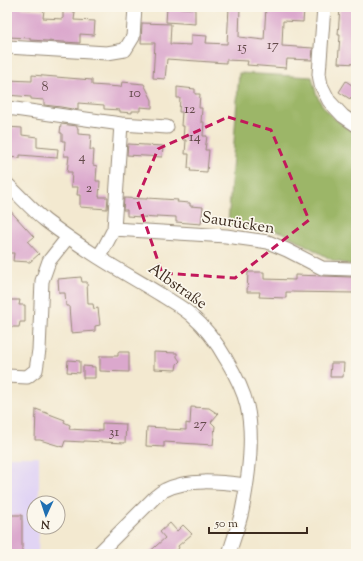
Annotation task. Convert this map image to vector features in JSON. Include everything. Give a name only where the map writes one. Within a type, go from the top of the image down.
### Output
[{"type":"street","points":[[7,46],[107,53],[125,50],[133,37],[135,7]]},
{"type":"street","points":[[324,7],[319,74],[321,85],[328,101],[343,116],[356,125]]},
{"type":"street","points":[[8,108],[121,124],[167,127]]},
{"type":"street","points":[[98,257],[114,229],[121,124]]},
{"type":"street","name":"Albstraße","points":[[7,184],[46,221],[68,237],[191,315],[203,326],[218,345],[235,375],[247,404],[250,420],[249,455],[242,511],[228,554]]},
{"type":"street","name":"Saurücken","points":[[114,229],[226,236],[268,242],[322,268],[351,269]]},
{"type":"street","points":[[7,376],[27,377],[36,370],[39,350],[42,281],[49,261],[68,237]]},
{"type":"street","points":[[98,554],[155,497],[164,490],[176,485],[195,482],[246,485]]},
{"type":"highlighted area","points":[[228,117],[271,130],[309,220],[235,278],[162,273],[137,199],[158,149]]},
{"type":"shaded area","points":[[7,457],[39,457],[39,495],[26,495],[26,535],[39,535],[38,554],[7,554]]},
{"type":"green space","points":[[239,73],[312,77],[315,90],[324,108],[356,134],[356,266],[334,261],[282,232],[228,225]]},
{"type":"building","points":[[7,7],[44,10],[43,18],[63,19],[63,11],[75,12],[74,20],[95,21],[94,35],[80,34],[80,43],[7,37]]},
{"type":"building","points":[[167,7],[195,9],[195,24],[166,22]]},
{"type":"building","points":[[229,7],[240,7],[239,37],[264,40],[266,7],[297,7],[297,10],[304,10],[303,22],[283,21],[282,46],[313,48],[312,60],[287,59],[286,68],[247,65],[248,61],[226,60],[226,63],[167,59],[165,79],[153,78],[155,43],[141,43],[142,23],[171,24],[170,44],[191,45],[191,35],[207,36],[206,43],[227,44]]},
{"type":"building","points":[[340,7],[356,7],[356,64],[338,63]]},
{"type":"building","points":[[32,75],[92,80],[92,85],[121,87],[122,82],[144,84],[152,100],[152,108],[140,107],[140,111],[132,111],[132,113],[120,112],[120,110],[104,109],[104,105],[78,103],[78,110],[44,105],[44,100],[31,99],[31,97],[7,95],[7,80],[32,81]]},
{"type":"building","points":[[346,81],[356,88],[356,101],[339,92]]},
{"type":"building","points":[[177,87],[195,89],[195,94],[200,94],[199,108],[202,108],[201,122],[204,122],[203,136],[207,136],[205,150],[209,150],[207,172],[190,171],[191,168],[188,168],[189,154],[185,154],[186,140],[183,140],[184,126],[181,126],[182,112],[179,112],[180,98],[177,98]]},
{"type":"building","points":[[61,124],[77,126],[78,134],[91,135],[90,150],[94,150],[93,165],[97,166],[96,181],[100,181],[99,197],[108,197],[107,209],[80,207],[80,195],[77,195],[78,187],[71,187],[72,172],[67,172],[69,156],[64,156],[65,141],[62,141],[62,133],[60,133]]},
{"type":"building","points":[[7,127],[22,128],[22,135],[37,137],[37,147],[58,149],[57,158],[20,155],[20,158],[8,157],[9,144],[7,144]]},
{"type":"building","points":[[128,144],[163,146],[162,157],[127,155]]},
{"type":"building","points":[[124,198],[178,200],[177,202],[190,203],[190,206],[203,207],[201,224],[176,222],[176,217],[156,216],[156,218],[127,216],[127,210],[123,210]]},
{"type":"building","points":[[7,207],[34,237],[28,242],[39,254],[30,262],[13,261],[14,253],[7,253]]},
{"type":"building","points":[[248,272],[264,272],[264,279],[295,280],[295,275],[356,276],[356,293],[286,292],[286,298],[259,297],[260,292],[247,292]]},
{"type":"building","points":[[81,277],[82,282],[87,282],[88,304],[93,304],[94,309],[98,308],[100,325],[95,326],[95,331],[71,333],[69,306],[66,306],[65,293],[59,293],[58,279]]},
{"type":"building","points":[[7,300],[20,300],[19,305],[25,305],[25,322],[20,322],[19,327],[7,327]]},
{"type":"building","points":[[118,352],[129,352],[129,372],[100,371],[100,356],[118,356]]},
{"type":"building","points":[[154,352],[177,353],[177,357],[180,361],[177,364],[176,370],[154,369]]},
{"type":"building","points":[[68,360],[80,361],[80,373],[67,372]]},
{"type":"building","points":[[331,363],[344,363],[343,377],[330,377]]},
{"type":"building","points":[[83,366],[95,367],[95,378],[83,378]]},
{"type":"building","points":[[191,407],[209,408],[218,414],[211,422],[215,426],[213,445],[164,442],[164,447],[146,446],[147,427],[186,430],[186,423],[190,424]]},
{"type":"building","points":[[36,409],[65,420],[64,422],[70,425],[69,429],[102,431],[102,423],[126,424],[125,443],[65,441],[63,447],[40,440],[35,440]]},
{"type":"building","points":[[7,515],[22,515],[22,554],[7,554]]},
{"type":"building","points":[[170,523],[177,531],[183,525],[192,534],[178,546],[179,548],[173,554],[147,554],[165,538],[160,532]]}]
